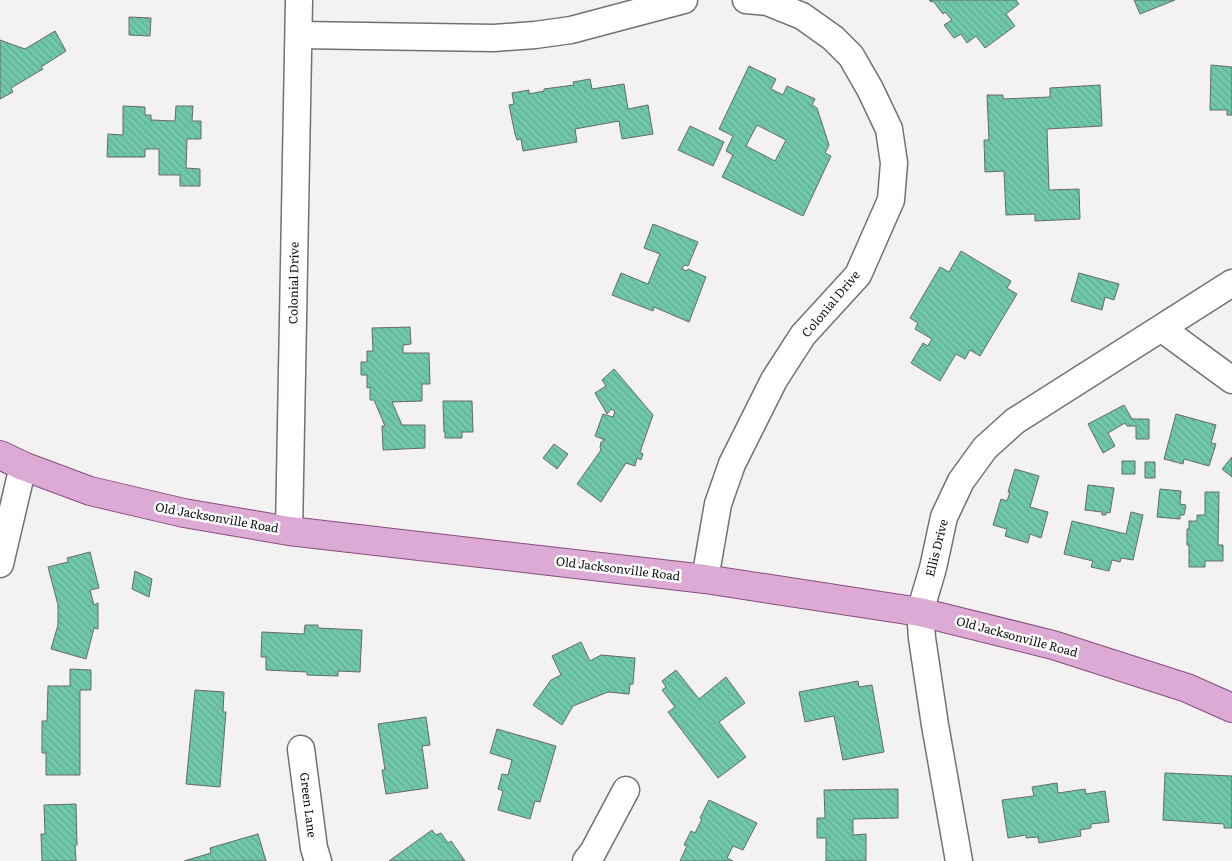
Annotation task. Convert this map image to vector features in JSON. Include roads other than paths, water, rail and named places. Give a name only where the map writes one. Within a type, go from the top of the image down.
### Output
[{"type":"main road","name":"Old Jacksonville Road","points":[[11,461],[90,491],[184,513],[289,531],[705,579],[920,612],[1062,648],[1187,688],[1232,708]]},
{"type":"street","name":"Colonial Drive","points":[[289,531],[299,0]]},
{"type":"street","points":[[299,35],[494,38],[535,35],[571,30],[684,0]]},
{"type":"street","name":"Colonial Drive","points":[[705,579],[718,504],[732,464],[774,380],[803,335],[858,275],[891,200],[894,163],[889,129],[870,89],[851,56],[833,38],[802,16],[767,2],[746,0]]},
{"type":"street","name":"Ellis Drive","points":[[959,861],[935,725],[920,612],[933,568],[944,517],[962,481],[985,448],[1014,421],[1232,283]]},
{"type":"street","points":[[1161,328],[1232,380]]},
{"type":"street","points":[[0,564],[11,461]]},
{"type":"street","name":"Green Lane","points":[[301,749],[314,848],[318,861]]},
{"type":"street","points":[[586,861],[594,852],[626,790]]}]
